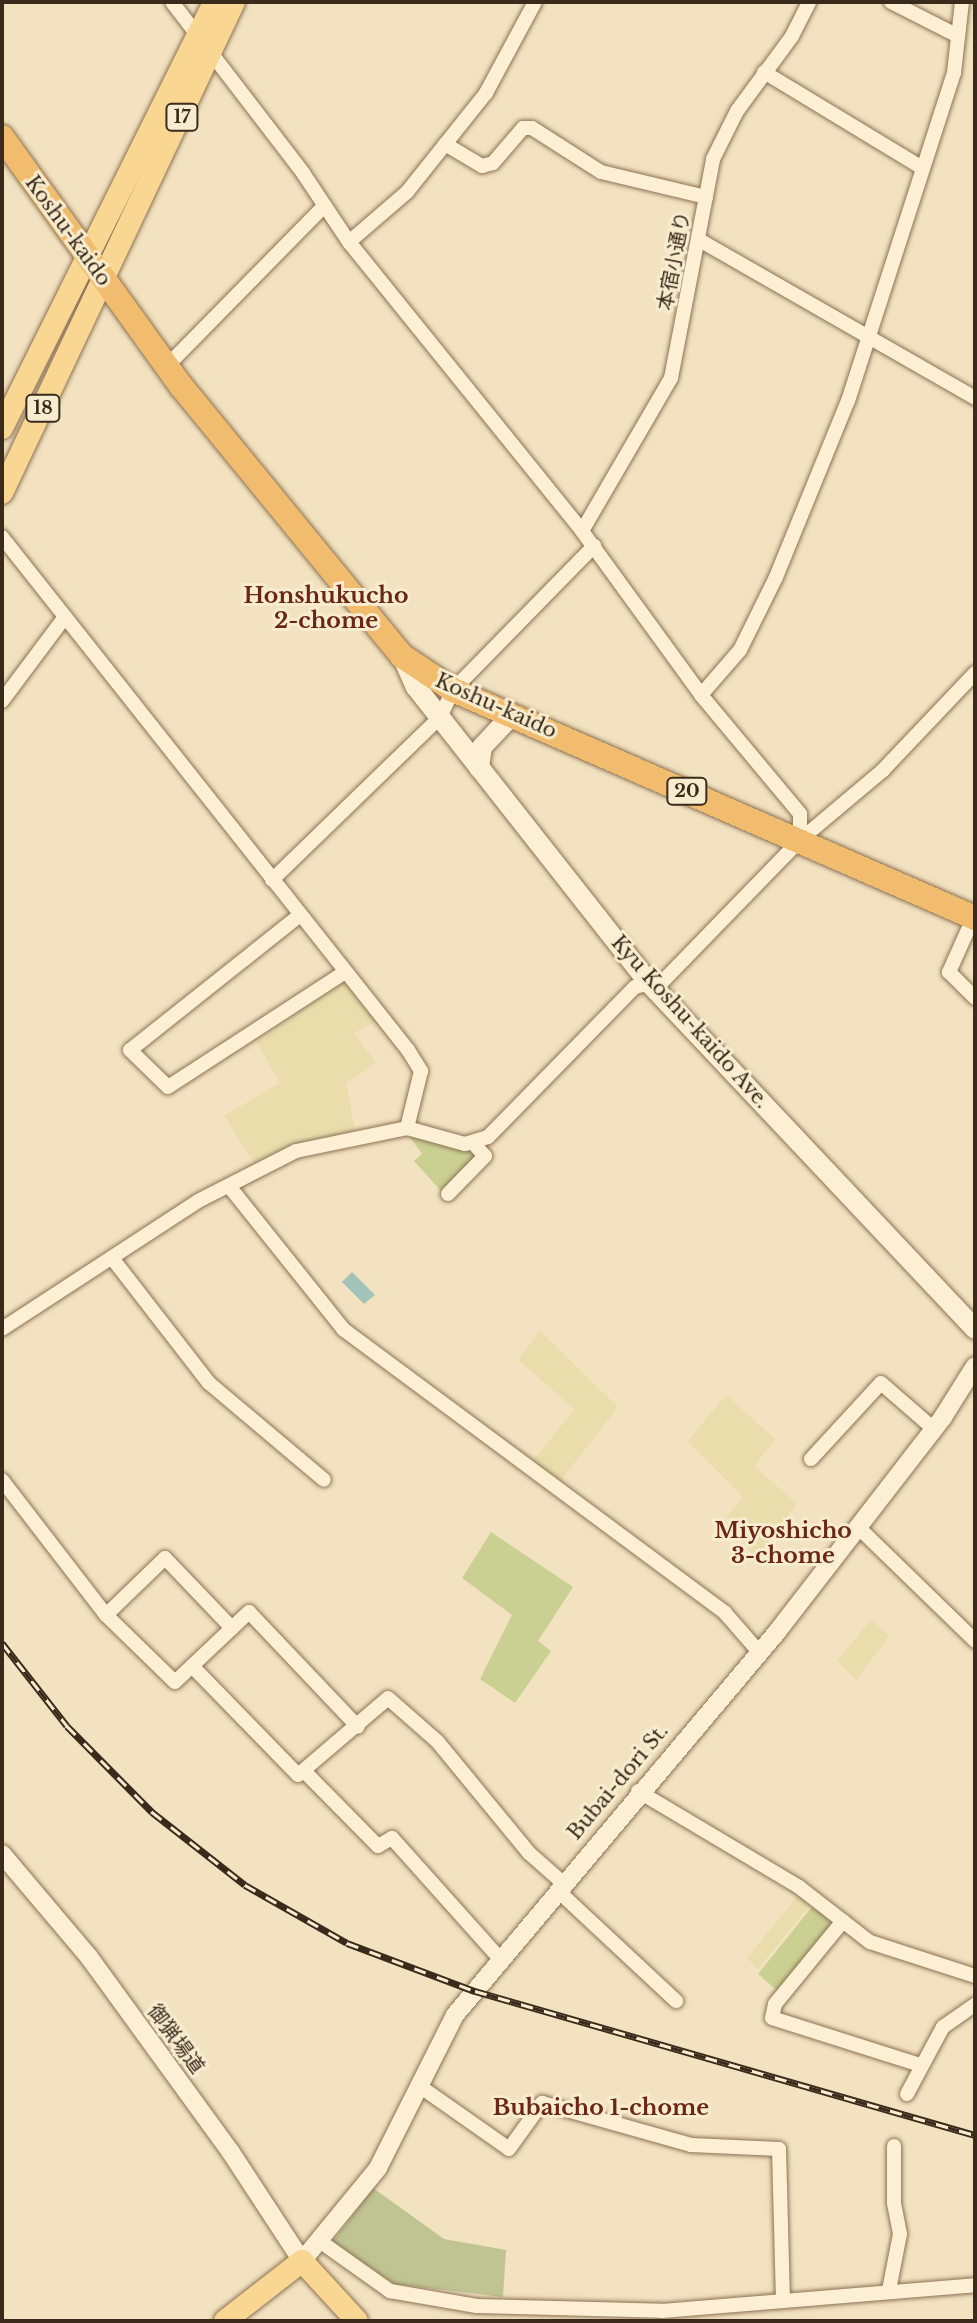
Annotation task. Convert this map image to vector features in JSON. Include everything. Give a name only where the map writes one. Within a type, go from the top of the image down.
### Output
[{"type":"highway","name":"Koshu-kaido","points":[[3,142],[167,366],[395,648],[453,690],[974,916]]},
{"type":"main road","name":"17","points":[[104,280],[128,231],[205,40],[214,2]]},
{"type":"main road","name":"17","points":[[85,255],[205,40],[234,2]]},
{"type":"main road","name":"18","points":[[2,428],[85,255]]},
{"type":"main road","name":"18","points":[[2,493],[104,280]]},
{"type":"main road","name":"Kyu Koshu-kaido Ave.","points":[[395,648],[416,687],[650,984],[975,1329]]},
{"type":"main road","points":[[479,768],[482,747],[512,715]]},
{"type":"main road","points":[[225,2321],[302,2261],[357,2321]]},
{"type":"street","points":[[172,2],[205,40],[349,242],[594,546],[701,695],[800,814],[800,840]]},
{"type":"street","points":[[349,242],[407,192],[486,93],[534,2]]},
{"type":"street","name":"本宿小通り","points":[[582,531],[671,378],[701,241],[713,159],[737,111],[792,36],[809,2]]},
{"type":"street","points":[[891,2],[954,34]]},
{"type":"street","points":[[701,695],[740,650],[776,577],[871,336],[921,167],[954,73],[954,34],[962,2]]},
{"type":"street","points":[[764,72],[921,167]]},
{"type":"street","points":[[445,144],[482,166],[493,163],[523,128],[532,128],[601,172],[706,197]]},
{"type":"street","points":[[167,366],[323,207]]},
{"type":"street","points":[[701,241],[975,398]]},
{"type":"street","points":[[2,537],[421,1071],[407,1128]]},
{"type":"street","points":[[272,880],[440,717],[453,690],[594,546]]},
{"type":"street","points":[[2,701],[64,618]]},
{"type":"street","points":[[474,1144],[488,1137],[635,987],[664,980],[800,840],[883,770],[975,673]]},
{"type":"street","points":[[300,915],[130,1050],[168,1087],[345,972]]},
{"type":"street","points":[[974,916],[949,972],[975,998]]},
{"type":"street","points":[[2,1329],[198,1201],[296,1151],[407,1128],[474,1144],[485,1156],[448,1194]]},
{"type":"street","points":[[229,1186],[343,1329],[725,1613],[759,1652]]},
{"type":"street","points":[[112,1258],[209,1383],[324,1480]]},
{"type":"street","name":"Bubai-dori St.","points":[[302,2261],[321,2242],[378,2168],[447,2026],[638,1791],[759,1652],[859,1528],[934,1429],[975,1366]]},
{"type":"street","points":[[811,1459],[881,1383],[934,1429]]},
{"type":"street","points":[[2,1480],[106,1615],[175,1682],[249,1612],[358,1727]]},
{"type":"street","points":[[859,1528],[975,1641]]},
{"type":"street","points":[[106,1615],[165,1558],[232,1628]]},
{"type":"street","points":[[192,1666],[298,1775],[358,1727],[388,1698],[437,1741],[560,1887],[676,2001]]},
{"type":"street","points":[[305,1772],[378,1846],[392,1838],[501,1960]]},
{"type":"street","points":[[638,1791],[745,1853],[893,1953],[975,1976]]},
{"type":"street","name":"御猟場道","points":[[2,1854],[89,1957],[216,2131],[302,2261]]},
{"type":"street","points":[[843,1921],[775,2004],[772,2018],[920,2065]]},
{"type":"street","points":[[907,2094],[943,2027],[975,2005]]},
{"type":"street","points":[[418,2085],[509,2149],[542,2103],[691,2145],[779,2149],[783,2301]]},
{"type":"street","points":[[889,2290],[900,2234],[894,2203],[894,2146]]},
{"type":"street","points":[[321,2242],[390,2291],[438,2302],[721,2314],[783,2301],[975,2285]]},
{"type":"shaded area","points":[[344,981],[376,1021],[354,1033],[376,1063],[346,1083],[355,1131],[294,1144],[255,1164],[224,1116],[280,1083],[257,1042]]},
{"type":"shaded area","points":[[540,1331],[618,1407],[558,1484],[531,1463],[575,1409],[518,1360]]},
{"type":"shaded area","points":[[726,1395],[775,1439],[754,1466],[797,1504],[755,1558],[727,1516],[743,1497],[688,1441]]},
{"type":"shaded area","points":[[871,1620],[889,1636],[856,1680],[837,1661]]},
{"type":"shaded area","points":[[801,1892],[813,1901],[758,1969],[747,1958]]},
{"type":"green space","points":[[407,1133],[470,1146],[480,1156],[442,1192],[414,1161],[422,1154]]},
{"type":"green space","points":[[491,1532],[573,1587],[538,1641],[551,1651],[515,1703],[480,1679],[512,1615],[462,1578]]},
{"type":"green space","points":[[815,1903],[838,1920],[779,1992],[758,1974]]},
{"type":"green space","points":[[373,2188],[444,2239],[506,2250],[503,2297],[394,2284],[333,2242]]},
{"type":"water","points":[[352,1272],[375,1295],[364,1304],[342,1282]]},
{"type":"railway","points":[[2,1643],[67,1726],[152,1812],[245,1885],[347,1943],[475,1991],[975,2135]]},
{"type":"district","name":"Honshukucho 2-chome","points":[[326,608]]},
{"type":"district","name":"Miyoshicho 3-chome","points":[[783,1542]]},
{"type":"district","name":"Bubaicho 1-chome","points":[[601,2108]]}]
